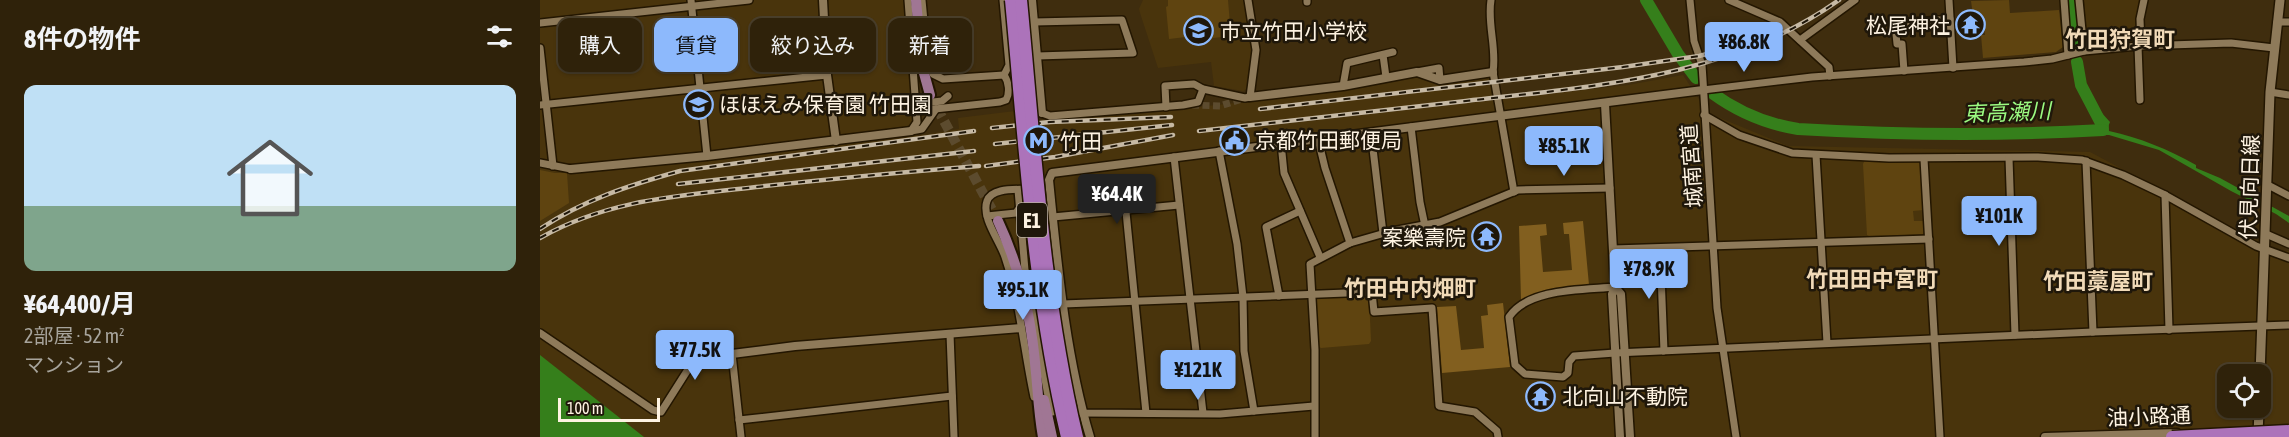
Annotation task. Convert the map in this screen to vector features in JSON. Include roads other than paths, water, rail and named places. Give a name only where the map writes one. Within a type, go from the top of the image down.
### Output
[{"type":"highway","name":"E1","points":[[1011,0],[1042,305],[1067,437]]},
{"type":"highway","name":"E1","points":[[1021,0],[1050,292],[1063,372],[1077,437]]},
{"type":"highway","points":[[2172,437],[2289,431]]},
{"type":"main road","points":[[916,0],[922,66],[930,94]]},
{"type":"main road","name":"伏見向日線","points":[[2261,364],[2270,92],[2280,0]]},
{"type":"main road","points":[[993,219],[1017,267],[1049,436]]},
{"type":"main road","points":[[1036,371],[1039,414],[1049,436]]},
{"type":"street","points":[[540,23],[691,3],[748,0]]},
{"type":"street","points":[[823,0],[828,75],[836,141]]},
{"type":"street","points":[[908,0],[917,122],[911,132]]},
{"type":"street","points":[[922,0],[930,69],[938,78],[1004,75]]},
{"type":"street","points":[[1003,0],[1009,65],[1004,75]]},
{"type":"street","points":[[1032,0],[1042,113],[1050,116],[1183,105],[1198,102],[1203,89]]},
{"type":"street","points":[[1247,98],[1256,50],[1248,0]]},
{"type":"street","points":[[1491,0],[1489,22],[1495,62],[1493,72],[1514,192]]},
{"type":"street","name":"城南宮道","points":[[1690,0],[1694,42],[1702,65],[1717,308],[1736,437]]},
{"type":"street","points":[[1729,0],[1780,22],[1829,67],[1830,76]]},
{"type":"street","points":[[1800,40],[1855,0]]},
{"type":"street","points":[[1949,0],[1953,68]]},
{"type":"street","points":[[2064,0],[2068,55]]},
{"type":"street","points":[[2079,0],[2084,51]]},
{"type":"street","points":[[2140,100],[2140,19],[2144,0]]},
{"type":"street","points":[[691,3],[707,156]]},
{"type":"street","points":[[1904,71],[1902,44],[1897,44],[1895,24],[1950,19]]},
{"type":"street","points":[[1034,22],[1122,20],[1133,53],[1037,56]]},
{"type":"street","points":[[2277,22],[2289,22]]},
{"type":"street","points":[[1090,437],[1083,413],[1063,304],[1050,188],[1052,172],[1056,170],[1830,76],[2042,60],[2084,51],[2140,46],[2231,43],[2274,48]]},
{"type":"street","points":[[540,48],[543,104],[553,166]]},
{"type":"street","points":[[1343,86],[1347,63],[1393,52]]},
{"type":"street","points":[[1383,54],[1386,77]]},
{"type":"street","points":[[1166,106],[1165,86],[1194,84],[1203,89],[1247,98],[1343,86],[1417,72],[1440,80],[1493,72]]},
{"type":"street","points":[[543,104],[828,75]]},
{"type":"street","points":[[916,107],[949,108],[1006,100],[1009,95],[1007,79],[1004,75]]},
{"type":"street","points":[[949,108],[947,89],[950,79]]},
{"type":"street","points":[[1009,95],[1041,92]]},
{"type":"street","points":[[2270,92],[2289,96]]},
{"type":"street","points":[[916,107],[942,101],[948,96]]},
{"type":"street","points":[[1605,104],[1616,286],[1612,294],[1630,437]]},
{"type":"street","points":[[540,163],[570,169],[707,156],[911,132],[922,129],[936,109]]},
{"type":"street","points":[[1704,115],[1739,135],[1792,153],[1924,159],[2055,157],[2086,161],[2165,195],[2265,250],[2289,258]]},
{"type":"street","points":[[1411,127],[1425,226]]},
{"type":"street","points":[[1371,132],[1383,233]]},
{"type":"street","points":[[1318,139],[1325,168],[1350,243]]},
{"type":"street","points":[[1281,143],[1284,173],[1320,257]]},
{"type":"street","points":[[1219,151],[1238,244],[1243,297],[1244,351],[1254,411]]},
{"type":"street","points":[[1816,155],[1827,343]]},
{"type":"street","points":[[1174,157],[1203,413]]},
{"type":"street","points":[[2009,158],[2015,335]]},
{"type":"street","points":[[1924,159],[1940,437]]},
{"type":"street","points":[[2086,161],[2093,332]]},
{"type":"street","points":[[2268,187],[2289,195]]},
{"type":"street","points":[[1039,414],[1009,270],[987,204],[991,195],[996,192],[1050,188]]},
{"type":"street","points":[[1315,437],[1315,350],[1310,264],[1350,243],[1383,233],[1440,222],[1514,192],[1610,188]]},
{"type":"street","points":[[1018,190],[1025,270],[1051,412],[1049,436]]},
{"type":"street","points":[[2165,195],[2169,330]]},
{"type":"street","points":[[1053,217],[1126,212],[1179,205]]},
{"type":"street","points":[[993,219],[1016,213],[1020,207]]},
{"type":"street","points":[[1279,296],[1266,227],[1300,211]]},
{"type":"street","points":[[1126,212],[1146,412]]},
{"type":"street","points":[[2266,234],[2289,244]]},
{"type":"street","points":[[1613,249],[1929,239]]},
{"type":"street","points":[[1660,249],[1664,351]]},
{"type":"street","points":[[1616,286],[1545,294],[1513,311],[1509,317],[1515,365],[1525,374],[1563,377],[1568,373],[1569,362],[1574,356],[1827,343],[2289,325]]},
{"type":"street","points":[[1063,304],[1372,292],[1374,312],[1432,309],[1439,406],[1475,412],[1497,431],[1497,437]]},
{"type":"street","points":[[540,333],[653,410],[661,411],[694,360],[795,346],[1021,328]]},
{"type":"street","points":[[950,334],[954,437]]},
{"type":"street","points":[[1620,353],[1620,437]]},
{"type":"street","points":[[732,354],[741,437]]},
{"type":"street","points":[[739,420],[952,396]]},
{"type":"street","points":[[1051,412],[1077,410],[1083,413],[1220,414],[1314,406]]},
{"type":"street","name":"油小路通","points":[[2045,437],[2258,432],[2289,425]]},
{"type":"waterway","name":"東高瀬川","points":[[1646,0],[1678,54],[1696,78]]},
{"type":"waterway","points":[[2072,0],[2076,46]]},
{"type":"waterway","points":[[2077,62],[2081,85],[2103,127]]},
{"type":"waterway","name":"東高瀬川","points":[[1712,93],[1753,116],[1798,129],[1950,134],[2103,130]]},
{"type":"tunnel","points":[[930,95],[998,221]]},
{"type":"tunnel","points":[[1192,105],[1220,106],[1245,98]]},
{"type":"railway","points":[[1199,131],[1563,90],[1660,74],[1753,47],[1797,26],[1839,0]]},
{"type":"railway","points":[[1260,109],[1623,67],[1699,56],[1723,50]]},
{"type":"railway","points":[[992,128],[1050,122],[1171,117]]},
{"type":"railway","points":[[995,144],[1172,125]]},
{"type":"railway","points":[[540,229],[607,194],[680,171],[974,131]]},
{"type":"railway","points":[[986,166],[1055,157],[1173,135]]},
{"type":"railway","points":[[678,184],[974,151]]},
{"type":"railway","points":[[540,238],[592,215],[645,201],[812,181],[979,166]]},
{"type":"place","name":"松尾神社","points":[[1971,25]]},
{"type":"place","name":"市立竹田小学校","points":[[1199,31]]},
{"type":"place","name":"ほほえみ保育園 竹田園","points":[[698,104]]},
{"type":"place","name":"京都竹田郵便局","points":[[1234,140]]},
{"type":"place","name":"竹田","points":[[1039,141]]},
{"type":"place","name":"案樂壽院","points":[[1487,237]]},
{"type":"place","name":"北向山不動院","points":[[1541,396]]},
{"type":"district","name":"竹田狩賀町","points":[[2120,39]]},
{"type":"district","name":"竹田田中宮町","points":[[1872,279]]},
{"type":"district","name":"竹田藁屋町","points":[[2098,281]]},
{"type":"district","name":"竹田中内畑町","points":[[1410,288]]}]
